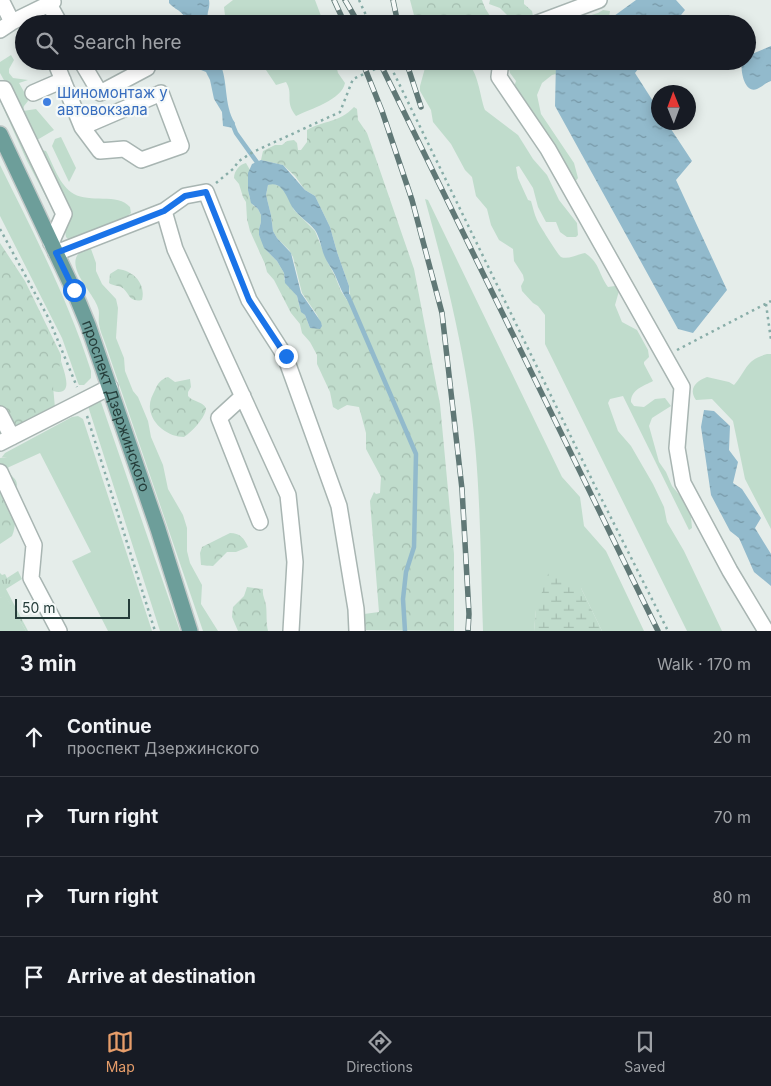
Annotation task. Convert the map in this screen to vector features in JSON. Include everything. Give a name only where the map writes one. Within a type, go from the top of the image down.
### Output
[{"type":"main road","name":"проспект Дзержинского","points":[[0,134],[74,290],[110,387],[190,631]]},
{"type":"lane","points":[[1,0],[6,26]]},
{"type":"lane","points":[[559,15],[599,0]]},
{"type":"lane","points":[[39,15],[51,3],[56,15]]},
{"type":"lane","points":[[59,70],[82,127],[100,151],[124,149],[141,160],[180,146],[161,94],[82,127]]},
{"type":"lane","points":[[86,70],[100,93],[142,70]]},
{"type":"lane","points":[[500,70],[500,77],[548,149],[682,387],[677,448],[683,483],[730,571],[766,631]]},
{"type":"lane","points":[[33,93],[63,80]]},
{"type":"lane","points":[[0,89],[4,89],[64,214],[53,248]]},
{"type":"lane","points":[[53,248],[164,211],[185,196],[206,192],[249,300],[286,356],[339,506],[356,609],[357,631]]},
{"type":"lane","points":[[164,211],[175,249],[288,495],[295,562],[291,631]]},
{"type":"lane","points":[[0,414],[6,440],[110,387]]},
{"type":"lane","points":[[242,396],[219,418],[260,522]]},
{"type":"lane","points":[[0,472],[34,544],[31,578],[59,631]]},
{"type":"path","points":[[359,0],[366,15]]},
{"type":"path","points":[[206,192],[233,169],[239,161],[253,152],[340,112],[353,79],[372,70]]},
{"type":"path","points":[[392,70],[668,631]]},
{"type":"path","points":[[0,229],[50,318],[82,402],[155,631]]},
{"type":"path","points":[[664,357],[771,301]]},
{"type":"path","points":[[766,304],[771,340]]},
{"type":"green space","points":[[233,0],[315,0],[321,15],[225,15],[224,7]]},
{"type":"green space","points":[[410,0],[482,0],[489,15],[414,15]]},
{"type":"green space","points":[[490,0],[524,0],[524,4],[532,11],[533,15],[507,15],[500,8],[489,4]]},
{"type":"green space","points":[[603,10],[610,11],[609,15],[591,15]]},
{"type":"green space","points":[[11,55],[14,60],[9,73],[13,78],[28,80],[19,83],[28,101],[23,111],[36,109],[54,130],[37,140],[0,73],[0,62]]},
{"type":"green space","points":[[266,70],[337,70],[345,83],[343,89],[332,99],[296,116],[290,106],[286,82],[276,85]]},
{"type":"green space","points":[[424,70],[473,70],[485,110],[518,135],[533,159],[547,175],[559,200],[577,223],[578,235],[576,237],[567,237],[560,232],[556,222],[546,222],[538,207],[533,188],[519,166],[516,167],[518,178],[528,200],[531,201],[537,220],[553,246],[561,257],[564,258],[585,253],[594,261],[608,287],[615,286],[619,291],[615,305],[622,322],[637,330],[648,350],[649,357],[644,364],[653,381],[636,391],[631,402],[634,406],[644,407],[655,399],[665,398],[671,406],[652,418],[649,426],[659,462],[672,486],[687,504],[692,528],[689,530],[623,396],[610,399],[608,403],[618,431],[631,446],[653,484],[664,507],[667,522],[684,551],[722,631],[687,631],[545,344],[545,315],[522,291],[523,275],[514,261],[513,249],[499,240],[491,225],[487,209],[476,196],[472,177],[465,170],[451,144],[433,122],[431,110],[420,91]]},
{"type":"green space","points":[[509,70],[572,70],[552,75],[542,83],[537,95],[541,114],[574,163],[578,178],[575,182],[514,87],[516,81]]},
{"type":"green space","points":[[0,95],[58,211],[57,218],[27,161],[0,101]]},
{"type":"green space","points":[[354,107],[357,109],[358,120],[367,133],[414,269],[440,404],[454,554],[454,631],[366,630],[364,614],[379,612],[370,501],[374,492],[376,494],[380,493],[381,477],[366,449],[366,433],[359,407],[347,405],[338,410],[333,407],[330,392],[317,364],[317,355],[310,342],[302,333],[300,324],[291,313],[274,280],[267,272],[250,231],[246,202],[239,184],[234,178],[238,168],[246,163],[250,170],[248,177],[249,196],[261,215],[259,235],[268,252],[277,261],[284,273],[284,279],[297,296],[300,309],[305,315],[310,328],[322,326],[302,293],[293,257],[273,231],[266,195],[268,185],[272,183],[281,187],[287,194],[294,210],[315,231],[328,263],[347,300],[350,298],[349,286],[330,227],[315,196],[305,190],[295,176],[283,165],[261,160],[263,151],[275,145],[282,145],[287,141],[294,140],[297,143],[298,150],[301,150],[307,142],[307,130],[337,119]]},
{"type":"green space","points":[[61,137],[76,168],[69,182],[52,146],[55,139]]},
{"type":"green space","points":[[40,151],[46,151],[64,186],[74,194],[87,198],[118,200],[130,207],[131,213],[119,223],[71,242],[66,237],[65,231],[68,214]]},
{"type":"green space","points":[[0,165],[49,266],[82,344],[91,371],[91,378],[84,385],[79,385],[78,383],[62,338],[0,216]]},
{"type":"green space","points":[[425,199],[428,200],[562,477],[580,497],[584,526],[606,551],[644,631],[602,631],[581,588],[536,610],[534,631],[483,631],[479,509],[472,418],[464,364],[454,316]]},
{"type":"green space","points":[[0,243],[25,281],[61,355],[53,386],[55,408],[19,427],[14,427],[0,411]]},
{"type":"green space","points":[[91,249],[96,263],[96,271],[102,284],[116,299],[118,308],[116,338],[124,358],[125,371],[148,421],[151,437],[163,465],[168,489],[183,515],[187,528],[187,551],[190,563],[202,585],[201,604],[218,631],[203,631],[101,332],[98,308],[78,272],[76,258],[80,252]]},
{"type":"green space","points":[[118,269],[129,272],[138,279],[143,294],[142,300],[132,299],[124,289],[109,283],[110,274]]},
{"type":"green space","points":[[771,354],[771,529],[745,479],[733,421],[712,399],[696,400],[693,392],[694,386],[707,377],[734,385],[750,362]]},
{"type":"green space","points":[[61,361],[66,377],[66,387],[60,392],[53,391],[53,381]]},
{"type":"green space","points":[[168,377],[175,382],[190,379],[191,387],[188,396],[206,408],[204,416],[198,424],[184,437],[173,435],[162,429],[151,415],[151,399],[157,385]]},
{"type":"green space","points":[[99,400],[180,631],[160,631],[87,403]]},
{"type":"green space","points":[[78,416],[83,419],[152,631],[108,631],[72,561],[91,552],[40,453],[7,468],[7,457],[2,457],[5,453],[72,417]]},
{"type":"green space","points":[[7,457],[10,473],[17,485],[13,493],[15,526],[12,536],[0,544],[0,458]]},
{"type":"green space","points":[[230,533],[241,537],[248,547],[236,552],[227,552],[213,566],[201,565],[200,553],[202,547]]},
{"type":"green space","points":[[550,568],[581,588],[602,631],[534,631],[536,610]]},
{"type":"green space","points":[[18,571],[22,579],[6,589],[28,631],[26,631],[5,596],[0,598],[0,573],[2,575],[5,574],[7,578]]},
{"type":"green space","points":[[247,587],[263,589],[268,631],[238,631],[232,617],[233,607],[244,596]]},
{"type":"green space","points":[[5,595],[26,631],[0,631],[0,598]]},
{"type":"water","points":[[169,0],[209,0],[208,15],[183,15],[169,3]]},
{"type":"water","points":[[636,0],[676,0],[685,10],[681,15],[615,15]]},
{"type":"water","points":[[771,46],[771,81],[753,90],[746,84],[742,70],[756,70],[756,52]]},
{"type":"water","points":[[201,70],[222,70],[229,108],[235,123],[233,128],[223,126],[222,112],[214,99],[210,80],[206,72]]},
{"type":"water","points":[[556,70],[637,70],[635,73],[651,98],[651,130],[672,130],[692,161],[676,180],[727,290],[693,333],[678,329],[555,106]]},
{"type":"water","points":[[261,160],[283,165],[305,190],[315,196],[330,227],[349,286],[349,302],[325,258],[315,230],[295,211],[281,188],[273,184],[268,185],[266,195],[273,231],[291,253],[301,293],[321,322],[322,326],[320,329],[310,328],[305,315],[301,312],[297,296],[285,283],[284,273],[277,261],[264,248],[259,235],[261,215],[258,209],[251,203],[248,190],[248,173],[252,164]]},
{"type":"water","points":[[704,410],[714,411],[730,426],[729,450],[738,462],[733,483],[742,489],[761,518],[755,528],[771,554],[771,586],[754,572],[739,538],[730,531],[711,495],[701,427]]},
{"type":"waterway","points":[[232,123],[236,133],[259,165]]},
{"type":"waterway","points":[[348,296],[416,454],[414,547],[406,572],[403,599],[405,631]]},
{"type":"railway","points":[[334,0],[341,15]]},
{"type":"railway","points":[[345,0],[354,15]]},
{"type":"railway","points":[[393,0],[396,15]]},
{"type":"railway","points":[[366,70],[382,111],[412,200],[442,313],[462,489],[469,614],[468,631]]},
{"type":"railway","points":[[383,70],[658,631]]},
{"type":"railway","points":[[409,70],[421,107]]},
{"type":"place","name":"Шиномонтаж у автовокзала","points":[[47,102]]},
{"type":"route","points":[[74,290],[56,253],[164,211],[185,196],[206,192],[249,300],[286,356]]}]
